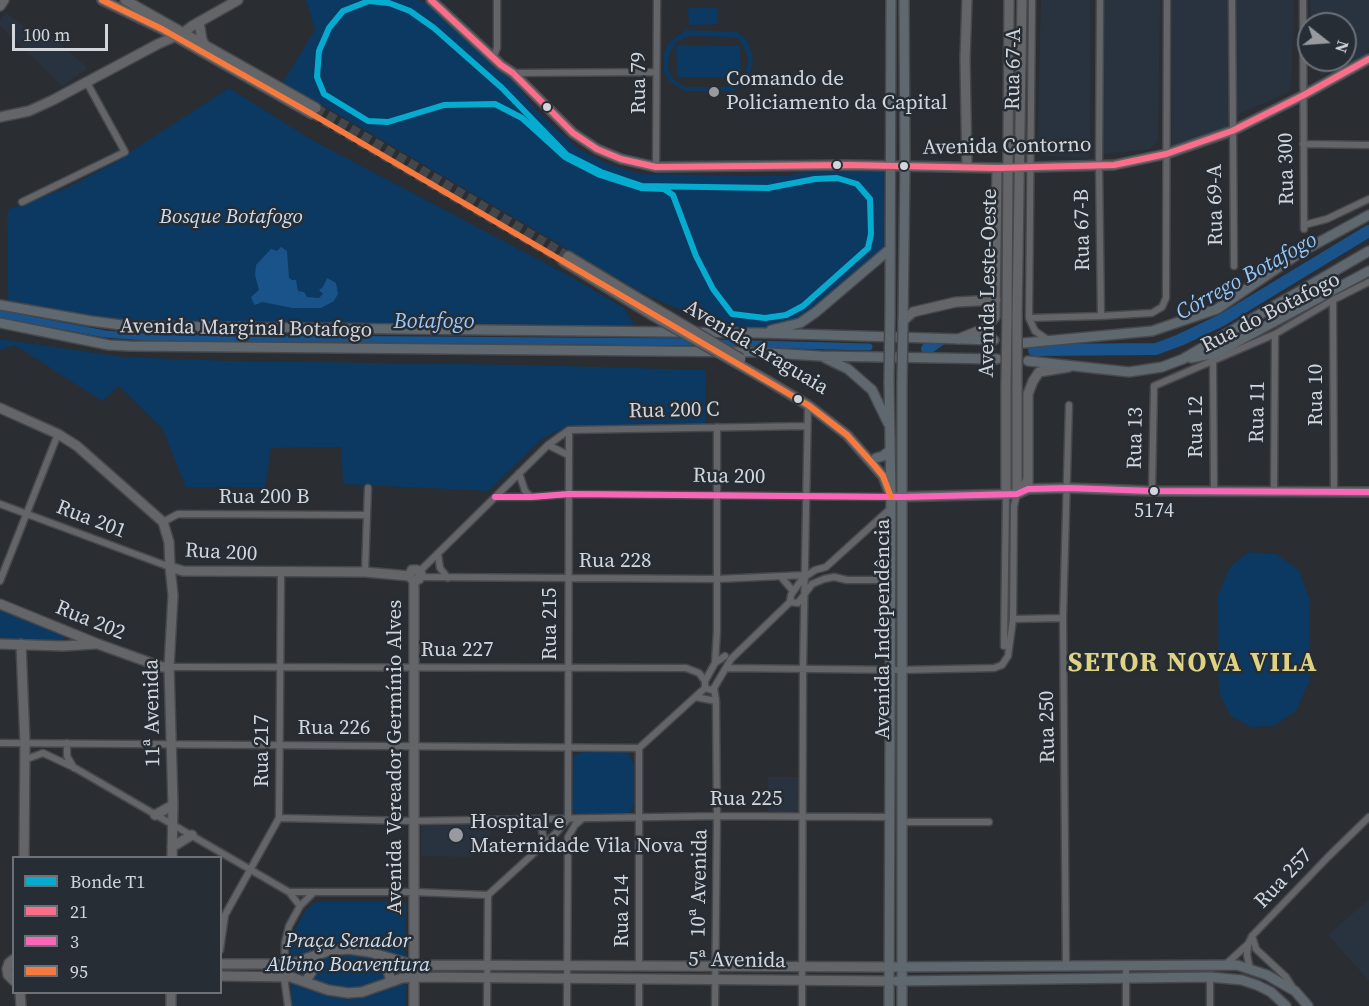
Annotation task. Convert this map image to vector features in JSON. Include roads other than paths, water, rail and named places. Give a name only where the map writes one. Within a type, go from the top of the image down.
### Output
[{"type":"main road","points":[[0,6],[4,0]]},
{"type":"main road","points":[[102,0],[156,27],[178,35],[206,47],[314,111],[178,35],[125,0]]},
{"type":"main road","points":[[1,120],[53,100],[178,35],[225,3],[238,0]]},
{"type":"main road","name":"Avenida Contorno","points":[[430,0],[493,58],[513,73],[573,133],[621,159],[656,167],[1009,168],[1114,165],[1166,154],[1232,131],[1369,59]]},
{"type":"main road","name":"Avenida Independência","points":[[889,1006],[891,0]]},
{"type":"main road","name":"Avenida Independência","points":[[902,1006],[900,822],[905,166],[904,0]]},
{"type":"main road","points":[[967,0],[965,59],[967,167]]},
{"type":"main road","name":"Avenida Leste-Oeste","points":[[1009,0],[1006,386],[1012,494]]},
{"type":"main road","name":"Avenida Leste-Oeste","points":[[1012,494],[1025,142],[1022,0]]},
{"type":"main road","points":[[199,22],[202,40],[206,47]]},
{"type":"main road","points":[[156,27],[158,44]]},
{"type":"main road","points":[[956,339],[986,328],[995,317],[997,168]]},
{"type":"main road","points":[[998,215],[1008,198]]},
{"type":"main road","points":[[1024,343],[1152,332],[1218,309],[1301,252],[1369,215]]},
{"type":"main road","points":[[760,333],[800,323],[890,249]]},
{"type":"main road","points":[[1028,361],[1129,372],[1162,367],[1183,359],[1369,251]]},
{"type":"main road","name":"Avenida Araguaia","points":[[566,258],[828,414],[876,458],[902,497]]},
{"type":"main road","points":[[1183,359],[1216,353],[1369,271]]},
{"type":"main road","points":[[903,323],[913,312],[956,302],[996,300]]},
{"type":"main road","name":"Avenida Marginal Botafogo","points":[[0,305],[129,326],[760,333],[994,340]]},
{"type":"main road","name":"Avenida Marginal Botafogo","points":[[0,323],[109,345],[129,346],[753,352],[820,356],[997,358]]},
{"type":"main road","points":[[820,356],[848,369],[872,390],[889,427]]},
{"type":"main road","points":[[1028,489],[1028,394],[1032,381],[1039,372],[1069,367]]},
{"type":"main road","name":"Avenida Araguaia","points":[[770,379],[847,435],[883,476],[891,496]]},
{"type":"main road","name":"Rua 200","points":[[0,408],[58,434],[77,446],[163,522],[170,542],[170,567],[183,571],[365,572],[416,576]]},
{"type":"main road","points":[[876,458],[889,451]]},
{"type":"main road","name":"Rua 200","points":[[891,496],[1012,494],[1028,489],[1068,488],[1369,492]]},
{"type":"main road","name":"11ª Avenida","points":[[170,567],[172,595],[169,667],[173,805],[172,856]]},
{"type":"main road","name":"Avenida Vereador Germínio Alves","points":[[414,1006],[416,576]]},
{"type":"main road","name":"Rua 202","points":[[0,604],[98,644],[162,667],[169,667]]},
{"type":"main road","points":[[63,646],[69,632]]},
{"type":"main road","points":[[0,644],[63,646],[98,644]]},
{"type":"main road","points":[[21,644],[25,743],[24,856]]},
{"type":"main road","points":[[155,815],[173,805]]},
{"type":"main road","points":[[172,847],[192,835]]},
{"type":"main road","name":"5ª Avenida","points":[[222,964],[284,964],[328,951],[348,949],[369,952],[414,965],[639,967],[1237,965],[1267,975],[1295,991],[1308,1006]]},
{"type":"main road","points":[[306,959],[312,970],[306,981]]},
{"type":"main road","points":[[394,981],[390,978],[388,970],[396,960]]},
{"type":"main road","points":[[7,977],[8,962]]},
{"type":"main road","points":[[639,978],[642,972],[664,967]]},
{"type":"main road","points":[[1250,969],[1257,985],[1271,992],[1286,1006]]},
{"type":"main road","name":"5ª Avenida","points":[[222,976],[284,977],[306,981],[328,990],[348,993],[375,989],[394,981],[414,977],[889,981],[1126,977],[1210,978],[1242,980],[1257,985]]},
{"type":"street","points":[[493,58],[498,48],[497,0]]},
{"type":"street","name":"Rua 79","points":[[656,167],[657,0]]},
{"type":"street","name":"Rua 67-A","points":[[1025,142],[1032,0]]},
{"type":"street","name":"Rua 67-B","points":[[1100,0],[1101,316]]},
{"type":"street","points":[[1029,318],[1152,313],[1162,307],[1166,298],[1167,0]]},
{"type":"street","name":"Rua 69-A","points":[[1232,0],[1234,266]]},
{"type":"street","name":"Rua 300","points":[[1303,0],[1304,227],[1369,199]]},
{"type":"street","points":[[513,73],[656,72]]},
{"type":"street","points":[[22,202],[125,152],[86,81]]},
{"type":"street","points":[[1303,144],[1369,145]]},
{"type":"street","points":[[1024,167],[1029,318],[1035,331],[1048,340]]},
{"type":"street","name":"Rua do Botafogo","points":[[1154,386],[1275,334],[1369,282]]},
{"type":"street","name":"Rua 10","points":[[1333,300],[1334,491]]},
{"type":"street","name":"Rua 11","points":[[1274,491],[1275,334]]},
{"type":"street","name":"Rua 12","points":[[1213,362],[1214,491]]},
{"type":"street","name":"Rua 13","points":[[1152,490],[1154,386]]},
{"type":"street","points":[[802,1006],[803,668],[808,405]]},
{"type":"street","name":"Rua 250","points":[[1066,966],[1062,618],[1069,405]]},
{"type":"street","points":[[639,748],[695,697],[705,684],[715,663],[717,426]]},
{"type":"street","name":"Rua 200 C","points":[[569,430],[807,426]]},
{"type":"street","points":[[416,576],[548,445],[569,430]]},
{"type":"street","name":"Rua 215","points":[[568,819],[569,430]]},
{"type":"street","points":[[0,581],[58,434]]},
{"type":"street","points":[[548,445],[568,454]]},
{"type":"street","points":[[519,473],[525,491],[531,497]]},
{"type":"street","points":[[1004,646],[1012,494],[1028,478]]},
{"type":"street","points":[[365,572],[368,488]]},
{"type":"street","name":"Rua 200","points":[[495,497],[569,494],[891,496]]},
{"type":"street","points":[[727,668],[901,670],[994,668],[1002,664],[1008,656],[1013,619],[1014,506],[1012,494]]},
{"type":"street","name":"Rua 201","points":[[0,504],[170,567]]},
{"type":"street","points":[[715,663],[728,658],[790,602],[794,591],[806,576],[819,568],[826,567],[891,508]]},
{"type":"street","name":"Rua 200 B","points":[[163,522],[178,514],[367,515]]},
{"type":"street","points":[[438,554],[440,568],[449,578]]},
{"type":"street","points":[[826,567],[833,571],[834,577]]},
{"type":"street","name":"Rua 217","points":[[222,936],[225,915],[279,818],[281,573]]},
{"type":"street","name":"Rua 228","points":[[416,576],[717,579],[806,576]]},
{"type":"street","points":[[790,602],[798,603],[815,582],[834,577],[847,580],[890,580]]},
{"type":"street","points":[[782,578],[794,591]]},
{"type":"street","points":[[1013,619],[1062,618]]},
{"type":"street","points":[[705,684],[711,690],[714,688],[727,668],[728,658],[720,647],[717,631]]},
{"type":"street","name":"Rua 227","points":[[169,667],[686,668],[699,673],[705,684]]},
{"type":"street","name":"10ª Avenida","points":[[714,688],[717,816],[715,1006]]},
{"type":"street","points":[[695,697],[716,701]]},
{"type":"street","name":"Rua 226","points":[[0,743],[639,748]]},
{"type":"street","points":[[56,743],[56,759]]},
{"type":"street","points":[[67,743],[67,756],[75,768]]},
{"type":"street","points":[[568,755],[578,747]]},
{"type":"street","name":"Rua 214","points":[[639,748],[639,967]]},
{"type":"street","points":[[24,760],[43,753],[75,768],[289,892],[300,906]]},
{"type":"street","points":[[629,818],[638,809]]},
{"type":"street","name":"Rua 225","points":[[279,818],[414,821],[717,816],[888,817]]},
{"type":"street","name":"Rua 257","points":[[1226,965],[1328,857],[1369,818]]},
{"type":"street","points":[[289,892],[414,892],[488,895],[568,819]]},
{"type":"street","points":[[567,1006],[568,837],[571,830],[582,819]]},
{"type":"street","points":[[536,820],[542,830],[544,843]]},
{"type":"street","points":[[900,822],[989,822]]},
{"type":"street","points":[[544,843],[556,845],[567,851]]},
{"type":"street","points":[[288,1006],[284,977],[285,942],[289,926],[300,906],[315,892]]},
{"type":"street","points":[[487,1006],[488,895]]},
{"type":"street","points":[[1252,936],[1256,949],[1286,977],[1295,991]]},
{"type":"street","points":[[1248,944],[1247,955],[1250,969]]},
{"type":"street","points":[[1126,966],[1126,1006]]},
{"type":"street","name":"Rua 214","points":[[639,978],[639,1006]]},
{"type":"street","points":[[1210,978],[1210,1006]]},
{"type":"waterway","name":"Córrego Botafogo","points":[[1034,350],[1156,349],[1222,320],[1369,231]]},
{"type":"waterway","name":"Botafogo","points":[[0,314],[105,334],[160,338],[697,342]]},
{"type":"waterway","points":[[927,349],[941,339]]},
{"type":"waterway","name":"Botafogo","points":[[715,343],[869,347]]},
{"type":"tunnel","points":[[316,108],[568,256]]},
{"type":"tunnel","points":[[312,114],[563,261]]},
{"type":"tram line","name":"T1","points":[[369,1],[389,3],[410,11],[434,28],[502,88],[567,155],[601,172],[642,186],[768,188],[815,179],[837,178],[857,184],[870,199],[871,234],[868,248],[803,306],[786,315],[765,318],[732,314],[713,289],[696,256],[673,195],[664,189],[641,188],[600,175],[565,157],[522,118],[495,104],[444,105],[388,122],[368,121],[324,94],[317,77],[319,51],[329,28],[343,11],[369,1]]},
{"type":"place","name":"Comando de Policiamento da Capital","points":[[714,92]]},
{"type":"place","name":"5174","points":[[1154,491]]},
{"type":"place","name":"Hospital e Maternidade Vila Nova","points":[[456,835]]},
{"type":"district","name":"SETOR NOVA VILA","points":[[1193,664]]},
{"type":"park label","name":"Bosque Botafogo","points":[[231,218]]},
{"type":"park label","name":"Praça Senador Albino Boaventura","points":[[348,954]]}]
